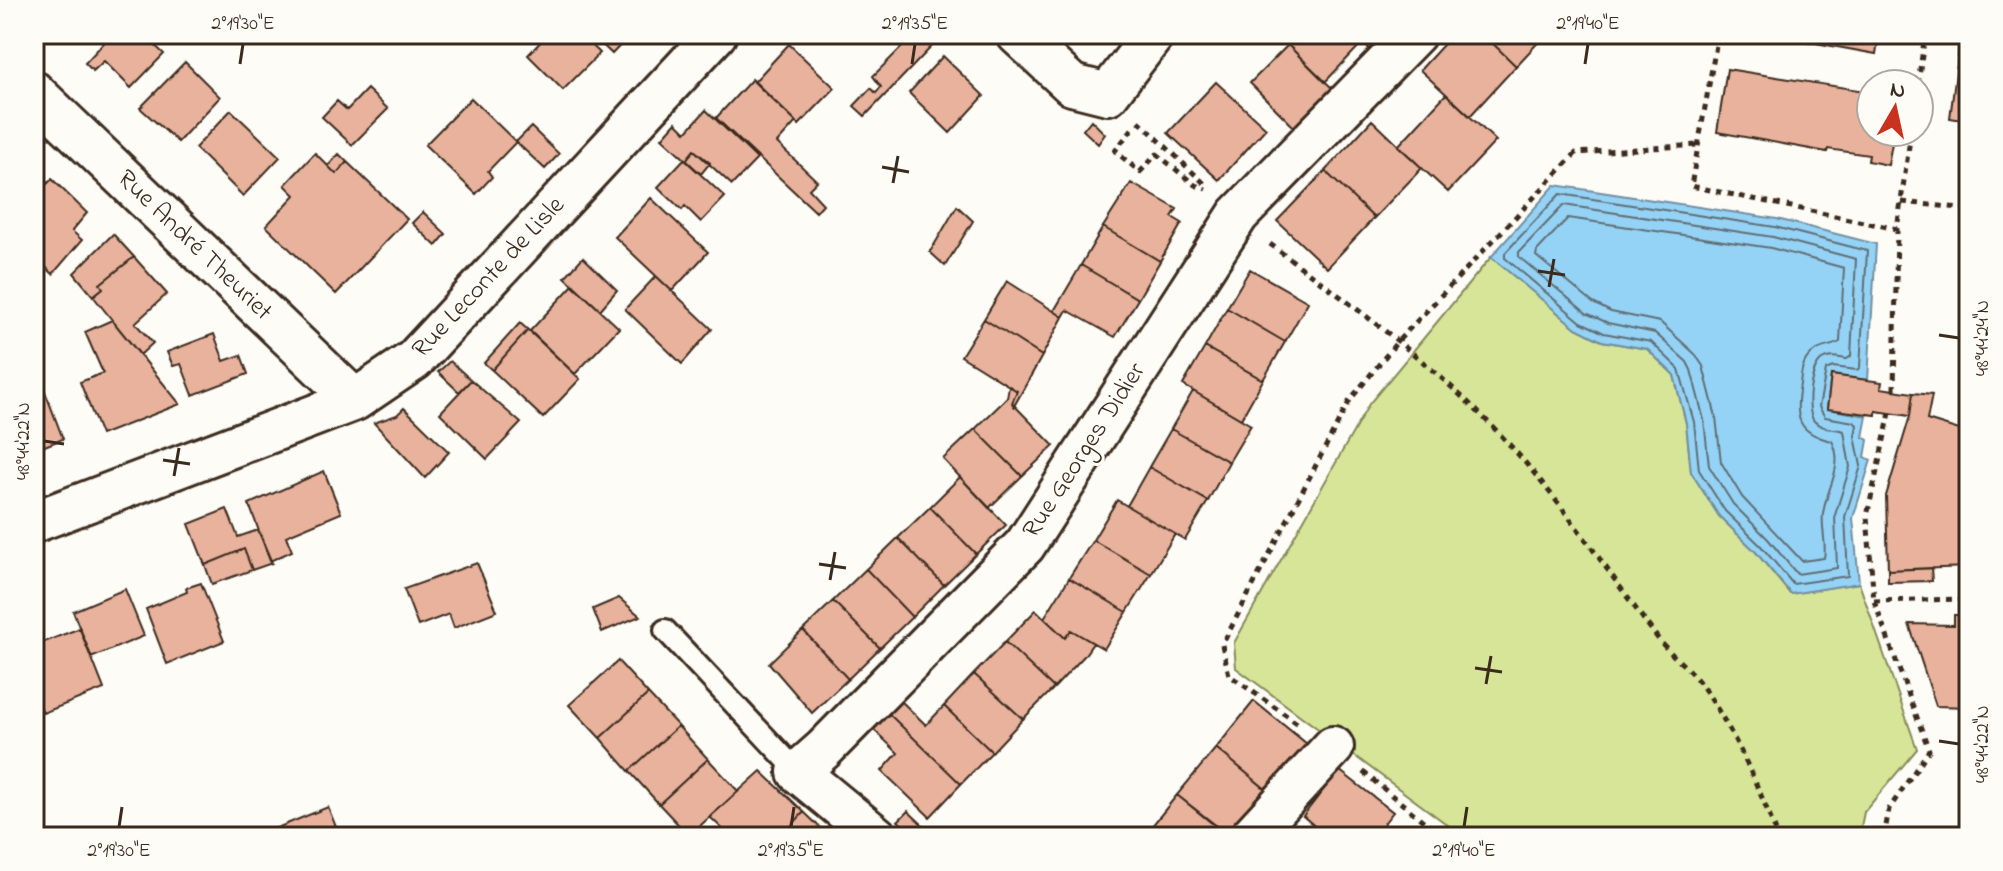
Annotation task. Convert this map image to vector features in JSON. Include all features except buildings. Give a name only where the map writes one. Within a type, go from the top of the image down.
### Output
[{"type":"street","name":"Rue Leconte de Lisle","points":[[34,522],[355,400],[414,360],[716,34]]},
{"type":"street","points":[[1017,34],[1072,85],[1108,94],[1154,34]]},
{"type":"street","name":"Rue Georges Didier","points":[[798,772],[1025,545],[1238,215],[1415,34]]},
{"type":"street","name":"Rue André Theuriet","points":[[34,92],[355,400]]},
{"type":"street","points":[[1250,837],[1333,747]]},
{"type":"street","points":[[798,772],[877,837]]},
{"type":"lane","points":[[665,630],[798,772]]},
{"type":"path","points":[[1718,34],[1691,186],[1897,229]]},
{"type":"path","points":[[1920,68],[1925,34]]},
{"type":"path","points":[[1139,121],[1115,151],[1140,172],[1157,154],[1195,185],[1211,190],[1151,133]]},
{"type":"path","points":[[1443,837],[1333,747],[1229,675],[1222,645],[1350,400],[1397,342],[1576,153],[1698,145]]},
{"type":"path","points":[[1894,390],[1897,229],[1909,148]]},
{"type":"path","points":[[1902,202],[1969,209]]},
{"type":"path","points":[[1238,215],[1258,235],[1397,342],[1479,412],[1549,492],[1658,639],[1704,688],[1747,763],[1778,837]]},
{"type":"path","points":[[1884,837],[1889,809],[1929,750],[1874,601],[1867,516],[1890,413]]},
{"type":"path","points":[[1874,601],[1969,599]]},
{"type":"green space","points":[[1491,257],[1576,328],[1602,341],[1647,349],[1674,375],[1686,423],[1691,472],[1719,516],[1755,551],[1790,594],[1859,583],[1917,749],[1864,812],[1859,837],[1464,837],[1236,668],[1234,643],[1369,404]]},
{"type":"water","points":[[1555,185],[1777,219],[1876,244],[1868,380],[1831,375],[1827,409],[1867,416],[1863,437],[1868,440],[1865,457],[1871,460],[1853,518],[1859,583],[1791,594],[1755,551],[1719,516],[1691,472],[1686,423],[1674,375],[1647,349],[1602,341],[1576,328],[1491,257]]}]
